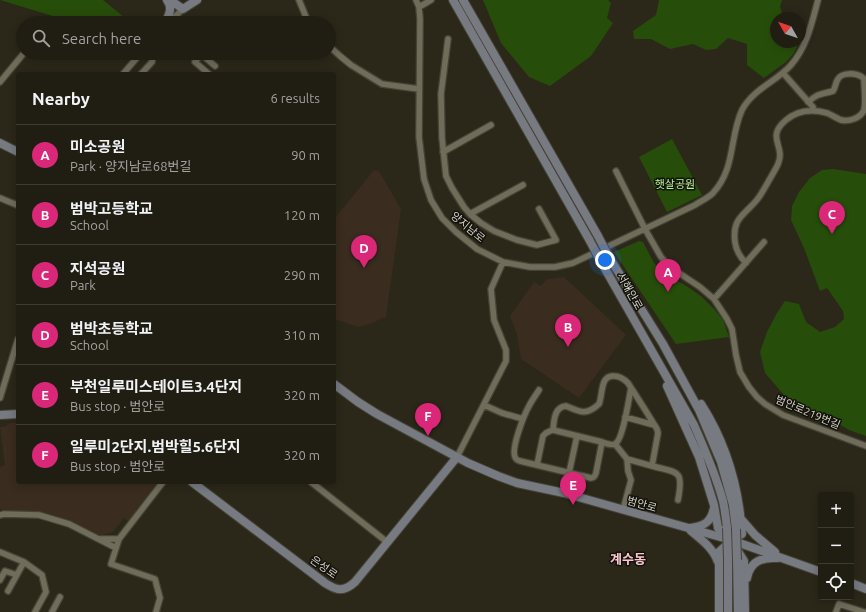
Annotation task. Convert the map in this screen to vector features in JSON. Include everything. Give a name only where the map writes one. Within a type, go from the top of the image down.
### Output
[{"type":"main road","points":[[168,0],[183,9],[197,0]]},
{"type":"main road","points":[[168,0],[170,9],[168,16]]},
{"type":"main road","name":"서해안로","points":[[453,0],[688,413],[706,451],[720,491],[727,528],[728,612]]},
{"type":"main road","name":"서해안로","points":[[463,0],[609,257],[663,344],[699,410],[721,462],[733,505],[736,529],[738,612]]},
{"type":"main road","points":[[0,143],[16,151]]},
{"type":"main road","points":[[663,344],[708,416],[720,440],[727,457],[742,519],[742,534],[731,540],[719,552],[719,612]]},
{"type":"main road","points":[[652,351],[698,457],[714,505],[718,528],[731,540],[744,561],[745,612]]},
{"type":"main road","name":"범안로","points":[[336,386],[377,414],[489,473],[517,483],[564,493],[731,540],[818,571]]},
{"type":"main road","points":[[0,415],[16,414]]},
{"type":"main road","name":"은성로","points":[[195,484],[325,583],[334,588],[343,589],[351,586],[359,577],[457,457]]},
{"type":"main road","points":[[687,528],[701,525],[710,520],[714,505]]},
{"type":"main road","points":[[742,519],[755,536],[782,558]]},
{"type":"main road","points":[[687,528],[706,543],[719,564]]},
{"type":"main road","points":[[745,585],[748,572],[755,563],[760,560],[782,558]]},
{"type":"main road","points":[[854,584],[866,589]]},
{"type":"street","points":[[299,0],[306,16]]},
{"type":"street","name":"양지남로","points":[[416,0],[419,7],[420,19],[419,137],[424,179],[430,200],[442,218],[477,249],[503,262],[530,267],[555,267],[573,264],[695,205],[712,194],[723,179],[728,168],[738,120],[745,106],[755,93],[783,73],[792,64],[802,50],[818,0]]},
{"type":"street","points":[[419,7],[431,0]]},
{"type":"street","points":[[174,16],[183,9]]},
{"type":"street","points":[[448,39],[441,94],[443,152],[446,176],[452,188],[464,207],[481,223],[494,231],[537,245],[556,240],[539,209]]},
{"type":"street","points":[[336,52],[351,65],[382,84],[419,90]]},
{"type":"street","points":[[0,82],[18,60]]},
{"type":"street","points":[[125,72],[135,60]]},
{"type":"street","points":[[143,72],[152,60]]},
{"type":"street","points":[[196,60],[195,62],[207,72]]},
{"type":"street","points":[[208,60],[215,66]]},
{"type":"street","points":[[783,73],[813,107]]},
{"type":"street","points":[[746,263],[735,246],[734,229],[741,217],[763,191],[778,164],[780,153],[776,133],[778,129],[793,115],[809,111],[817,111],[828,114],[842,120],[852,120],[864,110],[864,79],[856,74],[840,76],[836,81],[833,91],[820,93],[808,102]]},
{"type":"street","points":[[443,152],[491,126]]},
{"type":"street","name":"범안로219번길","points":[[616,171],[661,257],[666,263],[714,299],[730,324],[737,361],[742,377],[752,392],[769,407],[783,415],[866,446]]},
{"type":"street","points":[[470,214],[523,185]]},
{"type":"street","points":[[0,198],[16,206]]},
{"type":"street","points":[[714,299],[764,242]]},
{"type":"street","points":[[457,457],[506,362],[506,350],[494,320],[490,289],[503,262]]},
{"type":"street","points":[[0,398],[16,346]]},
{"type":"street","points":[[553,430],[554,420],[559,408],[566,406],[578,412],[590,411],[599,404],[606,378],[609,376],[620,377],[631,388],[658,433],[652,466]]},
{"type":"street","points":[[615,444],[618,440],[625,417],[631,388]]},
{"type":"street","points":[[539,390],[523,419],[515,448],[514,455],[516,458],[520,461],[593,478],[595,476],[602,442]]},
{"type":"street","points":[[484,405],[502,413],[523,419]]},
{"type":"street","points":[[625,417],[654,425]]},
{"type":"street","points":[[537,465],[544,436],[546,433],[553,430],[615,444],[627,459],[628,471],[632,480],[623,510]]},
{"type":"street","points":[[569,473],[577,436]]},
{"type":"street","points":[[627,459],[671,471],[679,476],[681,486],[678,500]]},
{"type":"street","points":[[156,612],[160,598],[155,579],[111,564],[119,539],[161,484]]},
{"type":"street","points":[[314,484],[387,542]]},
{"type":"street","points":[[0,514],[39,515],[69,524],[116,548]]},
{"type":"street","points":[[101,540],[119,539]]},
{"type":"street","points":[[0,552],[24,562],[42,575],[46,592],[36,612]]},
{"type":"street","points":[[8,591],[24,562]]},
{"type":"street","points":[[0,580],[5,571],[16,575]]},
{"type":"street","points":[[52,612],[60,597]]},
{"type":"street","points":[[836,612],[839,604],[864,612]]},
{"type":"shaded area","points":[[374,170],[379,171],[401,209],[386,317],[359,327],[336,320],[336,217]]},
{"type":"shaded area","points":[[564,277],[626,335],[579,398],[521,359],[517,334],[510,316],[534,282],[541,286],[547,279]]},
{"type":"shaded area","points":[[16,422],[16,484],[156,484],[136,510],[137,514],[130,523],[124,518],[113,532],[100,536],[70,522],[0,509],[0,467],[5,465],[0,427],[4,427],[10,423]]},
{"type":"green space","points":[[0,0],[103,0],[123,16],[53,16]]},
{"type":"green space","points":[[483,0],[608,0],[611,3],[607,18],[613,23],[591,56],[550,86],[529,77],[501,43]]},
{"type":"green space","points":[[659,0],[782,0],[780,6],[782,12],[770,12],[770,48],[796,48],[786,62],[764,78],[747,65],[747,44],[728,38],[716,49],[706,50],[693,44],[670,49],[651,39],[634,39],[633,31],[656,15]]},
{"type":"green space","name":"햇살공원","points":[[672,139],[702,195],[667,212],[639,157]]},
{"type":"green space","points":[[833,169],[866,174],[866,436],[849,430],[839,424],[827,422],[784,395],[765,373],[760,352],[767,332],[785,301],[799,304],[806,322],[820,332],[835,327],[844,319],[843,311],[827,288],[820,291],[804,248],[791,220],[792,206],[799,192],[810,178],[822,170]]},
{"type":"green space","points":[[639,241],[643,242],[654,263],[665,274],[702,297],[714,309],[723,320],[729,337],[676,344],[614,252]]},
{"type":"place","name":"지석공원","points":[[832,234]]},
{"type":"place","name":"범박초등학교","points":[[364,268]]},
{"type":"place","name":"미소공원","points":[[668,292]]},
{"type":"place","name":"범박고등학교","points":[[568,347]]},
{"type":"place","name":"일루미2단지.범박힐5.6단지","points":[[428,436]]},
{"type":"place","name":"부천일루미스테이트3.4단지","points":[[573,505]]},
{"type":"district","name":"계수동","points":[[628,559]]}]
